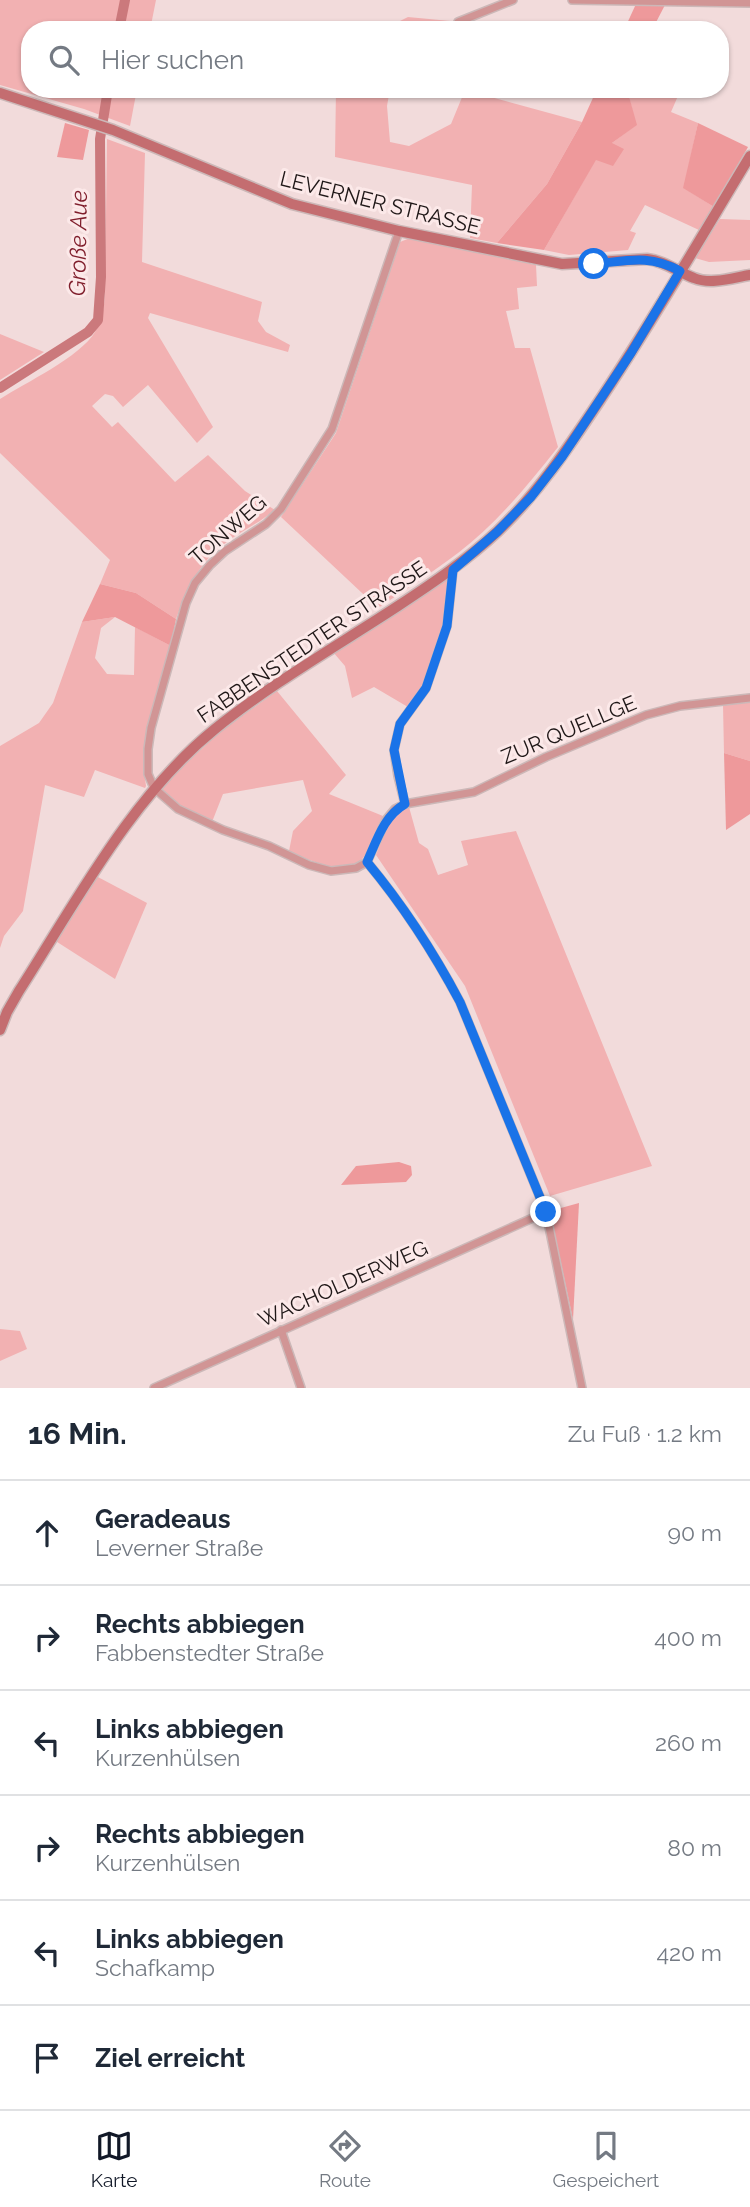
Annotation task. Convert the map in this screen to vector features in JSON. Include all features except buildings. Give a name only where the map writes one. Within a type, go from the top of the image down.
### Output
[{"type":"street","points":[[460,21],[513,0]]},
{"type":"street","points":[[572,0],[750,3]]},
{"type":"street","name":"LEVERNER STRASSE","points":[[0,93],[92,122],[292,204],[399,231],[562,264],[647,259],[657,260],[693,278],[708,281],[750,275]]},
{"type":"street","name":"FABBENSTEDTER STRASSE","points":[[0,1030],[7,1012],[27,979],[108,853],[154,788],[213,730],[252,701],[453,570],[497,532],[531,497],[562,457],[631,353],[750,156]]},
{"type":"street","name":"TONWEG","points":[[154,788],[148,774],[150,727],[186,603],[195,583],[210,565],[281,509],[332,429],[399,231]]},
{"type":"street","points":[[154,788],[178,809],[309,865],[331,871],[356,867],[367,862],[386,820],[395,809],[405,804],[394,750],[400,724],[426,688],[447,626],[453,570]]},
{"type":"street","name":"ZUR QUELLGE","points":[[405,804],[474,792],[546,757],[646,715],[680,706],[750,698]]},
{"type":"street","points":[[367,862],[384,882],[460,1002],[546,1212],[582,1388]]},
{"type":"street","name":"WACHOLDERWEG","points":[[160,1387],[546,1212]]},
{"type":"street","points":[[281,1330],[301,1388]]},
{"type":"shaded area","points":[[0,0],[156,0],[152,21],[21,21],[21,91],[0,85]]},
{"type":"shaded area","points":[[636,4],[665,5],[657,21],[628,21]]},
{"type":"shaded area","points":[[408,17],[450,21],[400,21]]},
{"type":"shaded area","points":[[46,98],[135,98],[130,126]]},
{"type":"shaded area","points":[[336,98],[388,98],[390,142],[409,146],[451,124],[462,98],[494,98],[582,122],[547,184],[497,243],[470,238],[472,185],[335,157]]},
{"type":"shaded area","points":[[593,98],[630,98],[637,125],[612,143],[624,149],[613,166],[596,160],[544,250],[497,243],[547,184]]},
{"type":"shaded area","points":[[629,98],[677,98],[671,112],[698,123],[684,188],[714,207],[699,230],[645,205],[630,231],[636,233],[628,250],[569,255],[544,250],[596,159],[636,125]]},
{"type":"shaded area","points":[[65,123],[89,130],[83,160],[57,157]]},
{"type":"shaded area","points":[[698,123],[748,147],[714,207],[683,188]]},
{"type":"shaded area","points":[[107,139],[145,153],[142,262],[262,302],[258,321],[266,332],[290,345],[288,352],[150,313],[148,318],[213,427],[197,443],[148,385],[123,407],[113,396],[105,394],[92,406],[112,427],[118,422],[175,482],[208,455],[245,491],[275,510],[211,555],[193,580],[176,619],[136,593],[100,584],[110,560],[0,453],[0,399],[77,351],[95,332],[101,319],[105,295]]},
{"type":"shaded area","points":[[720,219],[750,220],[750,260],[709,262],[695,258]]},
{"type":"shaded area","points":[[410,238],[536,265],[537,286],[517,288],[519,309],[506,311],[515,348],[530,348],[558,447],[486,529],[439,567],[378,608],[281,517],[336,433],[400,242]]},
{"type":"shaded area","points":[[0,334],[44,352],[0,380]]},
{"type":"shaded area","points":[[449,576],[456,579],[452,615],[444,648],[432,679],[413,710],[374,687],[352,698],[345,666],[333,652]]},
{"type":"shaded area","points":[[100,584],[136,593],[176,619],[171,646],[115,617],[82,622]]},
{"type":"shaded area","points":[[115,617],[101,628],[95,658],[107,674],[134,675],[135,627],[171,646],[147,732],[144,768],[146,786],[145,788],[95,770],[84,797],[45,785],[23,911],[4,936],[0,948],[0,746],[39,723],[53,703],[82,622]]},
{"type":"shaded area","points":[[277,691],[346,775],[329,794],[383,816],[368,851],[354,865],[325,865],[289,851],[293,831],[312,811],[303,780],[223,794],[212,822],[179,805],[158,789],[220,732]]},
{"type":"shaded area","points":[[750,700],[750,761],[724,753],[723,705]]},
{"type":"shaded area","points":[[724,753],[750,761],[750,814],[726,830]]},
{"type":"shaded area","points":[[409,807],[419,843],[428,849],[438,875],[468,865],[461,841],[516,831],[652,1166],[550,1196],[465,986],[376,855],[392,821]]},
{"type":"shaded area","points":[[96,876],[147,903],[115,979],[54,940]]},
{"type":"shaded area","points":[[399,1162],[411,1166],[412,1175],[406,1182],[341,1185],[356,1166]]},
{"type":"shaded area","points":[[579,1203],[573,1320],[550,1211]]},
{"type":"shaded area","points":[[0,1329],[20,1331],[27,1349],[0,1361]]},
{"type":"waterway","name":"Große Aue","points":[[121,21],[125,0]]},
{"type":"waterway","name":"Große Aue","points":[[0,388],[88,332],[98,320],[101,277],[100,139],[107,98]]},
{"type":"route","points":[[546,1212],[460,1002],[384,882],[367,862],[386,820],[395,809],[405,804],[394,750],[400,724],[426,688],[447,626],[453,570],[497,532],[531,497],[562,457],[631,353],[680,271],[657,260],[647,259],[594,264]]}]
